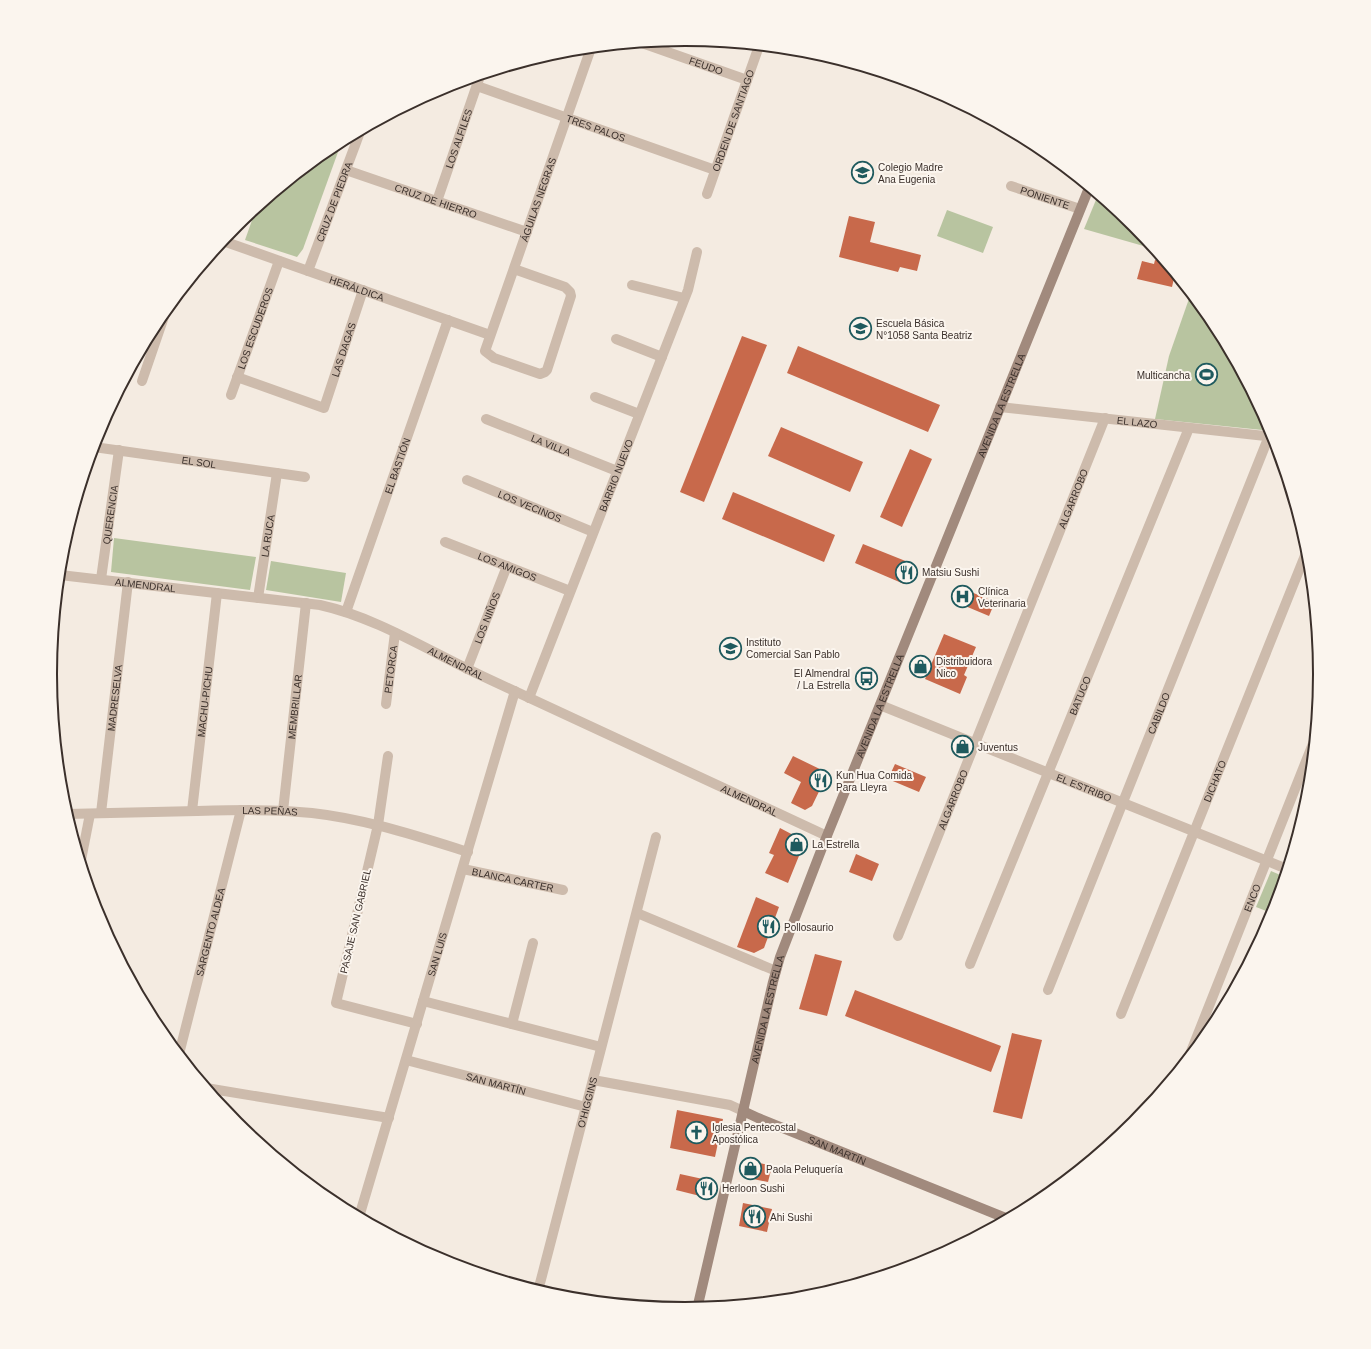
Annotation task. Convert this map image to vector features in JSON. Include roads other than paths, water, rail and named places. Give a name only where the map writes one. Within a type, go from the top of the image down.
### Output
[{"type":"main road","name":"AVENIDA LA ESTRELLA","points":[[698,1303],[776,971],[784,947],[827,836],[1087,192]]},
{"type":"main road","name":"SAN MARTÍN","points":[[743,1111],[1003,1217]]},
{"type":"street","name":"FEUDO","points":[[653,47],[747,80]]},
{"type":"street","name":"ORDEN DE SANTIAGO","points":[[707,194],[758,50]]},
{"type":"street","name":"ÁGUILAS NEGRAS","points":[[514,269],[565,287],[570,292],[571,299],[547,370],[543,373],[537,374],[494,358],[485,351],[590,53]]},
{"type":"street","name":"LOS ALFILES","points":[[437,201],[479,81]]},
{"type":"street","name":"TRES PALOS","points":[[477,86],[715,170]]},
{"type":"street","name":"CRUZ DE PIEDRA","points":[[308,271],[358,138]]},
{"type":"street","name":"CRUZ DE HIERRO","points":[[346,170],[527,232]]},
{"type":"street","name":"PONIENTE","points":[[1011,186],[1080,209]]},
{"type":"street","name":"HERÁLDICA","points":[[229,243],[490,335]]},
{"type":"street","name":"BARRIO NUEVO","points":[[529,698],[691,282],[697,252]]},
{"type":"street","name":"LOS ESCUDEROS","points":[[230,395],[279,261]]},
{"type":"street","points":[[632,285],[684,298]]},
{"type":"street","name":"LAS DAGAS","points":[[237,377],[324,408],[363,290]]},
{"type":"street","name":"EL BASTIÓN","points":[[346,612],[448,320]]},
{"type":"street","points":[[616,339],[662,357]]},
{"type":"street","points":[[142,380],[149,348]]},
{"type":"street","points":[[595,397],[639,414]]},
{"type":"street","name":"EL LAZO","points":[[1000,407],[1267,436]]},
{"type":"street","name":"ALGARROBO","points":[[898,936],[1105,418]]},
{"type":"street","name":"LA VILLA","points":[[486,419],[617,471]]},
{"type":"street","name":"BATUCO","points":[[970,964],[1189,428]]},
{"type":"street","name":"CABILDO","points":[[1048,990],[1270,443]]},
{"type":"street","name":"EL SOL","points":[[100,448],[305,477]]},
{"type":"street","name":"QUERENCIA","points":[[101,579],[119,450]]},
{"type":"street","name":"LA RUCA","points":[[258,598],[277,473]]},
{"type":"street","name":"LOS VECINOS","points":[[466,480],[593,532]]},
{"type":"street","name":"LOS AMIGOS","points":[[445,542],[570,591]]},
{"type":"street","name":"DICHATO","points":[[1121,1014],[1303,560]]},
{"type":"street","name":"LOS NIÑOS","points":[[467,669],[507,566]]},
{"type":"street","name":"ALMENDRAL","points":[[65,575],[306,603],[326,606],[346,612],[395,633],[467,669],[827,836]]},
{"type":"street","name":"MADRESELVA","points":[[101,813],[128,582]]},
{"type":"street","name":"MACHU-PICHU","points":[[192,811],[217,593]]},
{"type":"street","name":"MEMBRILLAR","points":[[283,811],[306,603]]},
{"type":"street","name":"PETORCA","points":[[386,704],[395,633]]},
{"type":"street","name":"SAN LUIS","points":[[360,1212],[516,691]]},
{"type":"street","name":"EL ESTRIBO","points":[[880,706],[1284,868]]},
{"type":"street","name":"ENCO","points":[[1195,1042],[1309,753]]},
{"type":"street","name":"PASAJE SAN GABRIEL","points":[[388,756],[378,825],[336,1003],[417,1024]]},
{"type":"street","name":"LAS PEÑAS","points":[[73,814],[241,810],[283,811],[343,818],[378,825],[468,852]]},
{"type":"street","name":"SARGENTO ALDEA","points":[[180,1047],[241,810]]},
{"type":"street","points":[[83,852],[90,814]]},
{"type":"street","name":"O'HIGGINS","points":[[539,1286],[656,837]]},
{"type":"street","name":"BLANCA CARTER","points":[[463,869],[562,890]]},
{"type":"street","points":[[636,913],[776,971]]},
{"type":"street","points":[[512,1024],[533,943]]},
{"type":"street","points":[[423,1001],[601,1047]]},
{"type":"street","name":"SAN MARTÍN","points":[[406,1060],[586,1107]]},
{"type":"street","name":"SAN MARTÍN","points":[[593,1080],[730,1105],[743,1111]]},
{"type":"street","points":[[213,1089],[388,1118]]},
{"type":"place","name":"Colegio Madre Ana Eugenia","points":[[862,173]]},
{"type":"place","name":"Escuela Básica N°1058 Santa Beatriz","points":[[861,329]]},
{"type":"place","name":"Multicancha","points":[[1206,375]]},
{"type":"place","name":"Matsiu Sushi","points":[[907,572]]},
{"type":"place","name":"Clínica Veterinaria","points":[[962,597]]},
{"type":"place","name":"Instituto Comercial San Pablo","points":[[731,648]]},
{"type":"place","name":"Distribuidora Nico","points":[[921,667]]},
{"type":"place","name":"El Almendral / La Estrella","points":[[866,679]]},
{"type":"place","name":"Juventus","points":[[962,747]]},
{"type":"place","name":"Kun Hua Comida Para Lleyra","points":[[820,781]]},
{"type":"place","name":"La Estrella","points":[[797,844]]},
{"type":"place","name":"Pollosaurio","points":[[769,927]]},
{"type":"place","name":"Iglesia Pentecostal Apostólica","points":[[696,1133]]},
{"type":"place","name":"Paola Peluquería","points":[[751,1169]]},
{"type":"place","name":"Herloon Sushi","points":[[707,1188]]},
{"type":"place","name":"Ahi Sushi","points":[[755,1217]]}]
